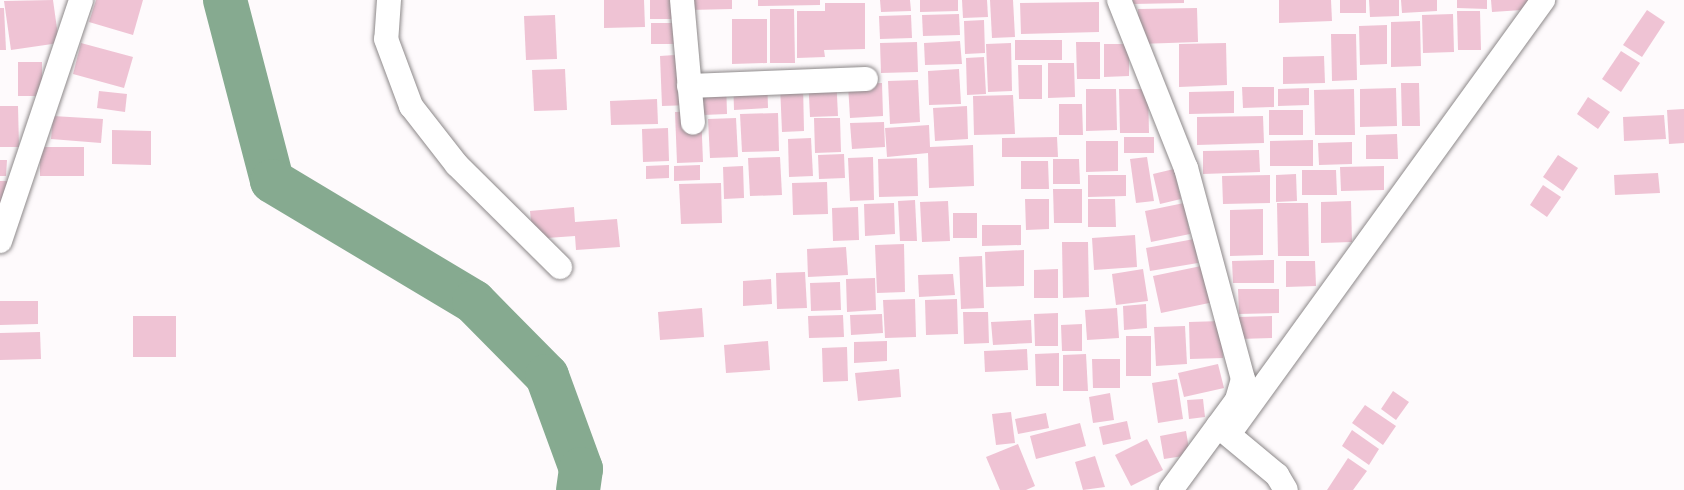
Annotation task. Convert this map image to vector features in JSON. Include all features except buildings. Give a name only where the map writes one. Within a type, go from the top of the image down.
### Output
[{"type":"street","points":[[0,241],[81,0]]},
{"type":"street","points":[[389,0],[386,39],[411,106],[457,165],[560,267]]},
{"type":"street","points":[[682,0],[693,123]]},
{"type":"street","points":[[1119,0],[1186,168],[1244,379],[1228,433]]},
{"type":"street","points":[[1171,490],[1228,433],[1543,0]]},
{"type":"street","points":[[689,86],[866,79]]},
{"type":"street","points":[[1228,433],[1282,482]]},
{"type":"waterway","points":[[225,0],[272,181],[474,302],[547,376],[581,469],[578,490]]}]
